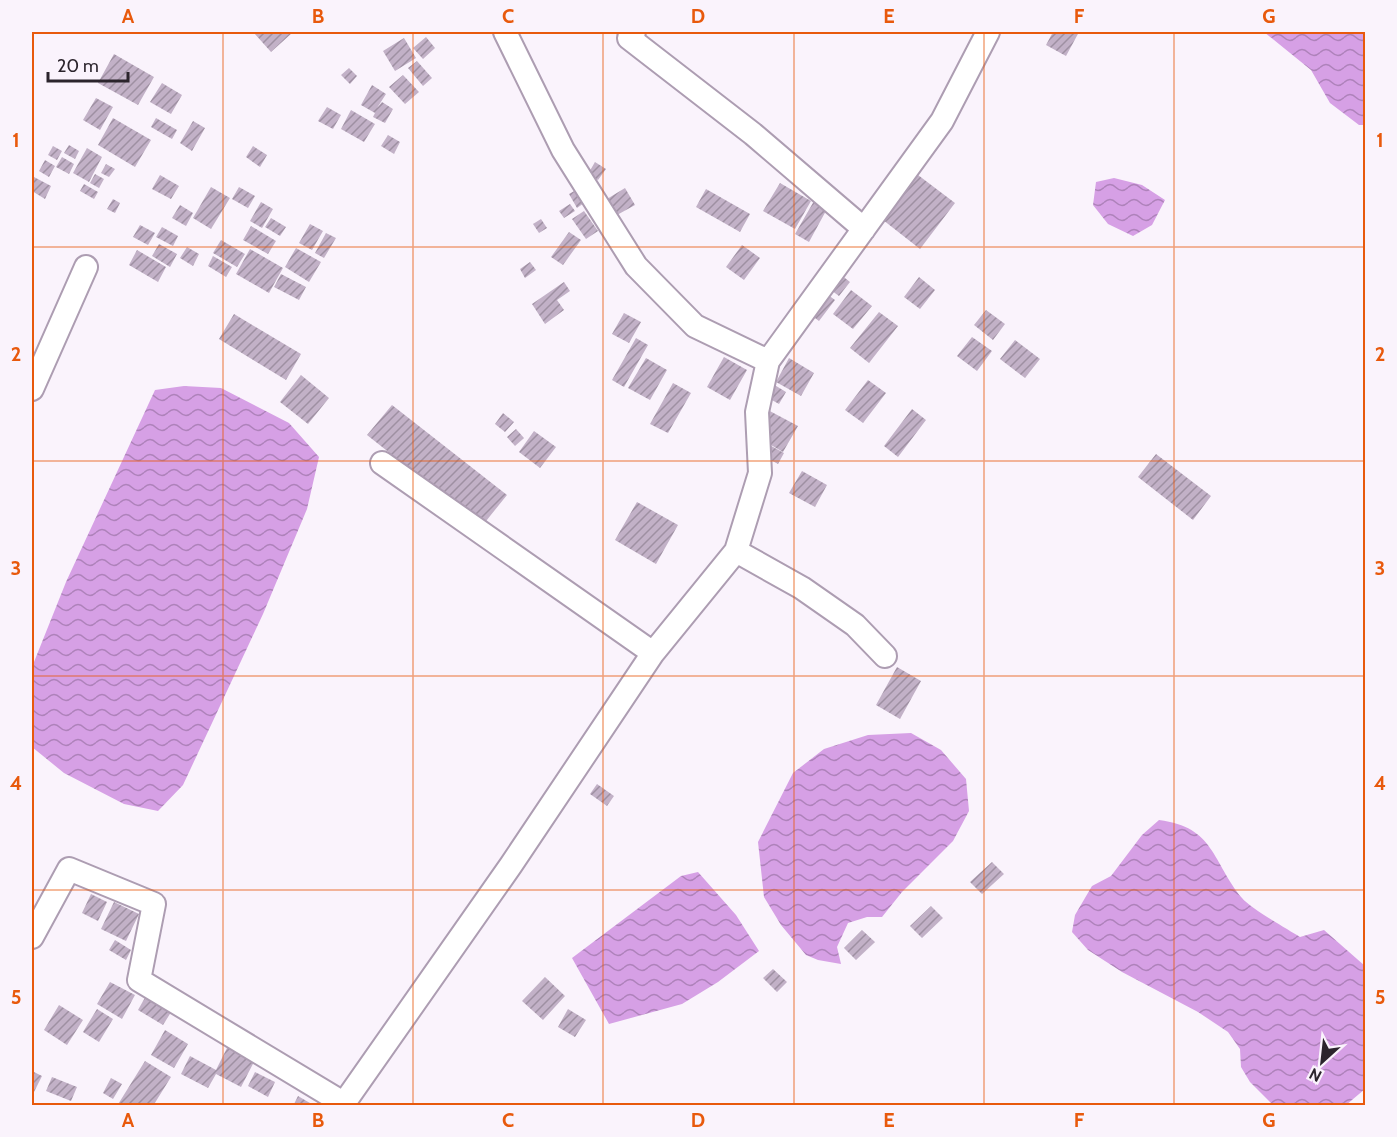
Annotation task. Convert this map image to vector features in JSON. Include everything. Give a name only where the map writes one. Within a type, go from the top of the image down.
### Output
[{"type":"street","points":[[505,32],[562,150],[636,266],[695,326],[768,361]]},
{"type":"street","points":[[634,32],[629,39],[753,134],[864,229]]},
{"type":"street","points":[[32,937],[69,869],[154,904],[140,980],[342,1104],[511,865],[653,653],[736,551],[760,473],[757,412],[768,361],[942,121],[988,32]]},
{"type":"street","points":[[32,388],[86,267]]},
{"type":"street","points":[[382,463],[653,653]]},
{"type":"street","points":[[736,551],[802,588],[855,625],[885,656]]},
{"type":"water","points":[[1264,32],[1365,32],[1365,125],[1359,125],[1330,103],[1311,70]]},
{"type":"water","points":[[1114,178],[1142,185],[1165,200],[1152,225],[1133,236],[1108,224],[1093,205],[1096,182]]},
{"type":"water","points":[[184,386],[221,388],[289,423],[319,457],[307,509],[263,614],[183,785],[158,811],[124,804],[64,773],[32,747],[32,667],[66,582],[155,390]]},
{"type":"water","points":[[911,733],[941,750],[966,779],[969,811],[953,841],[902,892],[882,917],[867,917],[848,923],[837,947],[841,964],[818,960],[806,955],[781,925],[764,897],[758,842],[793,773],[824,749],[868,735]]},
{"type":"water","points":[[1159,820],[1177,824],[1202,838],[1232,885],[1253,907],[1300,937],[1324,930],[1365,966],[1365,1089],[1346,1105],[1273,1105],[1250,1082],[1241,1067],[1240,1049],[1228,1032],[1198,1012],[1122,972],[1088,950],[1072,932],[1075,915],[1092,886],[1111,876],[1142,835]]},
{"type":"water","points":[[698,872],[736,915],[759,951],[718,982],[682,1004],[609,1024],[572,958],[681,876]]},
{"type":"building","points":[[255,32],[290,32],[292,33],[271,52]]},
{"type":"building","points":[[1053,32],[1079,32],[1066,56],[1046,45]]},
{"type":"building","points":[[426,37],[435,48],[423,59],[413,48]]},
{"type":"building","points":[[404,38],[416,58],[395,71],[383,51]]},
{"type":"building","points":[[114,54],[154,77],[138,105],[98,83]]},
{"type":"building","points":[[417,61],[432,78],[423,86],[408,68]]},
{"type":"building","points":[[349,68],[357,76],[350,84],[341,75]]},
{"type":"building","points":[[403,75],[419,92],[405,104],[389,87]]},
{"type":"building","points":[[162,83],[182,95],[171,114],[150,102]]},
{"type":"building","points":[[372,85],[386,94],[377,108],[382,102],[393,109],[385,123],[373,117],[375,113],[361,105]]},
{"type":"building","points":[[96,98],[113,107],[100,130],[83,120]]},
{"type":"building","points":[[327,107],[341,115],[333,129],[318,121]]},
{"type":"building","points":[[351,110],[375,124],[364,142],[341,129]]},
{"type":"building","points":[[113,118],[151,140],[135,167],[98,145]]},
{"type":"building","points":[[156,118],[177,130],[172,139],[151,127]]},
{"type":"building","points":[[193,121],[205,128],[192,151],[180,143]]},
{"type":"building","points":[[388,135],[400,142],[394,154],[381,146]]},
{"type":"building","points":[[69,145],[79,151],[75,159],[64,153]]},
{"type":"building","points":[[53,146],[62,151],[57,160],[48,155]]},
{"type":"building","points":[[253,146],[267,155],[260,167],[246,157]]},
{"type":"building","points":[[87,148],[102,157],[89,182],[73,173]]},
{"type":"building","points":[[62,157],[74,164],[69,174],[56,167]]},
{"type":"building","points":[[45,160],[55,166],[49,177],[39,171]]},
{"type":"building","points":[[595,162],[606,169],[598,180],[588,174]]},
{"type":"building","points":[[106,164],[115,169],[109,177],[101,173]]},
{"type":"building","points":[[95,174],[104,179],[99,188],[90,183]]},
{"type":"building","points":[[160,175],[179,186],[171,199],[152,189]]},
{"type":"building","points":[[918,175],[955,203],[920,249],[883,220]]},
{"type":"building","points":[[34,177],[51,186],[45,199],[32,191]]},
{"type":"building","points":[[780,183],[811,201],[795,229],[763,211]]},
{"type":"building","points":[[84,184],[98,192],[94,199],[80,191]]},
{"type":"building","points":[[211,187],[230,198],[211,229],[193,218]]},
{"type":"building","points":[[239,187],[255,196],[248,208],[232,199]]},
{"type":"building","points":[[625,188],[635,205],[617,215],[607,199]]},
{"type":"building","points":[[706,189],[750,214],[740,232],[696,207]]},
{"type":"building","points":[[576,190],[584,203],[577,208],[569,194]]},
{"type":"building","points":[[113,199],[120,203],[115,213],[107,209]]},
{"type":"building","points":[[814,201],[827,209],[809,242],[795,234]]},
{"type":"building","points":[[261,202],[273,209],[262,228],[250,221]]},
{"type":"building","points":[[570,204],[575,211],[564,218],[559,211]]},
{"type":"building","points":[[180,205],[193,213],[186,226],[172,218]]},
{"type":"building","points":[[584,211],[598,231],[586,239],[572,219]]},
{"type":"building","points":[[271,218],[286,227],[280,236],[265,227]]},
{"type":"building","points":[[541,219],[547,228],[539,233],[533,224]]},
{"type":"building","points":[[310,224],[323,231],[312,250],[299,243]]},
{"type":"building","points":[[140,225],[155,233],[148,245],[133,237]]},
{"type":"building","points":[[251,226],[276,241],[268,254],[243,240]]},
{"type":"building","points":[[162,227],[178,236],[173,246],[156,237]]},
{"type":"building","points":[[569,232],[581,240],[563,265],[551,257]]},
{"type":"building","points":[[326,233],[336,238],[324,258],[315,253]]},
{"type":"building","points":[[221,240],[245,254],[237,267],[213,253]]},
{"type":"building","points":[[159,244],[177,254],[170,267],[152,256]]},
{"type":"building","points":[[742,245],[760,258],[744,280],[726,267]]},
{"type":"building","points":[[187,247],[199,254],[193,266],[180,258]]},
{"type":"building","points":[[296,248],[321,262],[309,282],[285,267]]},
{"type":"building","points":[[250,249],[283,268],[269,293],[236,274]]},
{"type":"building","points":[[137,250],[166,267],[158,282],[129,265]]},
{"type":"building","points":[[213,256],[232,267],[226,277],[208,266]]},
{"type":"building","points":[[530,262],[536,270],[525,278],[520,269]]},
{"type":"building","points":[[835,270],[850,282],[839,296],[824,285]]},
{"type":"building","points":[[281,274],[306,287],[299,300],[274,287]]},
{"type":"building","points":[[919,277],[935,290],[920,309],[904,297]]},
{"type":"building","points":[[564,282],[570,291],[557,300],[564,310],[545,324],[532,304]]},
{"type":"building","points":[[820,289],[835,300],[819,321],[804,310]]},
{"type":"building","points":[[851,290],[872,306],[853,329],[833,314]]},
{"type":"building","points":[[986,310],[1005,324],[993,340],[974,325]]},
{"type":"building","points":[[879,312],[898,326],[869,363],[850,348]]},
{"type":"building","points":[[624,313],[641,322],[629,343],[612,334]]},
{"type":"building","points":[[234,314],[301,354],[286,380],[219,339]]},
{"type":"building","points":[[972,337],[992,351],[977,371],[957,356]]},
{"type":"building","points":[[636,338],[648,345],[624,387],[612,380]]},
{"type":"building","points":[[1015,340],[1040,359],[1025,378],[1000,359]]},
{"type":"building","points":[[724,357],[747,370],[730,400],[707,387]]},
{"type":"building","points":[[646,358],[667,370],[650,400],[628,388]]},
{"type":"building","points":[[789,358],[814,373],[801,396],[776,382]]},
{"type":"building","points":[[301,375],[329,398],[308,424],[280,402]]},
{"type":"building","points":[[868,380],[886,393],[863,423],[845,410]]},
{"type":"building","points":[[768,381],[786,392],[779,404],[761,394]]},
{"type":"building","points":[[673,383],[691,393],[668,433],[650,424]]},
{"type":"building","points":[[392,405],[507,495],[482,526],[367,435]]},
{"type":"building","points":[[766,409],[798,426],[783,452],[752,434]]},
{"type":"building","points":[[912,409],[926,420],[898,457],[884,446]]},
{"type":"building","points":[[503,413],[514,422],[505,432],[495,424]]},
{"type":"building","points":[[516,429],[524,438],[515,446],[507,437]]},
{"type":"building","points":[[534,431],[556,447],[540,468],[519,452]]},
{"type":"building","points":[[764,442],[784,453],[778,464],[758,453]]},
{"type":"building","points":[[1156,454],[1211,496],[1193,520],[1138,477]]},
{"type":"building","points":[[802,471],[827,485],[815,507],[789,493]]},
{"type":"building","points":[[637,502],[678,525],[656,564],[615,540]]},
{"type":"building","points":[[897,667],[921,681],[900,719],[876,705]]},
{"type":"building","points":[[597,784],[614,796],[607,806],[590,794]]},
{"type":"building","points":[[992,862],[1004,874],[982,894],[970,882]]},
{"type":"building","points":[[91,894],[107,902],[98,921],[82,913]]},
{"type":"building","points":[[114,902],[139,914],[126,941],[101,929]]},
{"type":"building","points":[[931,906],[943,918],[922,938],[910,926]]},
{"type":"building","points":[[862,930],[875,942],[856,960],[844,948]]},
{"type":"building","points":[[115,940],[131,950],[126,960],[109,950]]},
{"type":"building","points":[[773,969],[787,982],[777,992],[763,978]]},
{"type":"building","points":[[545,977],[565,996],[543,1020],[522,1001]]},
{"type":"building","points":[[110,982],[135,995],[122,1019],[97,1004]]},
{"type":"building","points":[[147,994],[173,1009],[163,1025],[138,1010]]},
{"type":"building","points":[[59,1005],[83,1020],[67,1045],[44,1030]]},
{"type":"building","points":[[97,1009],[113,1019],[99,1042],[83,1032]]},
{"type":"building","points":[[568,1009],[586,1020],[575,1037],[558,1027]]},
{"type":"building","points":[[165,1030],[188,1044],[174,1068],[151,1055]]},
{"type":"building","points":[[230,1042],[257,1056],[241,1087],[216,1074],[208,1088],[181,1074],[190,1056],[216,1070]]},
{"type":"building","points":[[145,1061],[171,1077],[153,1106],[117,1106]]},
{"type":"building","points":[[32,1071],[42,1076],[32,1096]]},
{"type":"building","points":[[255,1072],[275,1082],[268,1097],[248,1086]]},
{"type":"building","points":[[52,1077],[77,1087],[71,1101],[46,1091]]},
{"type":"building","points":[[111,1078],[122,1084],[113,1099],[103,1093]]},
{"type":"building","points":[[298,1096],[315,1106],[293,1106]]}]
